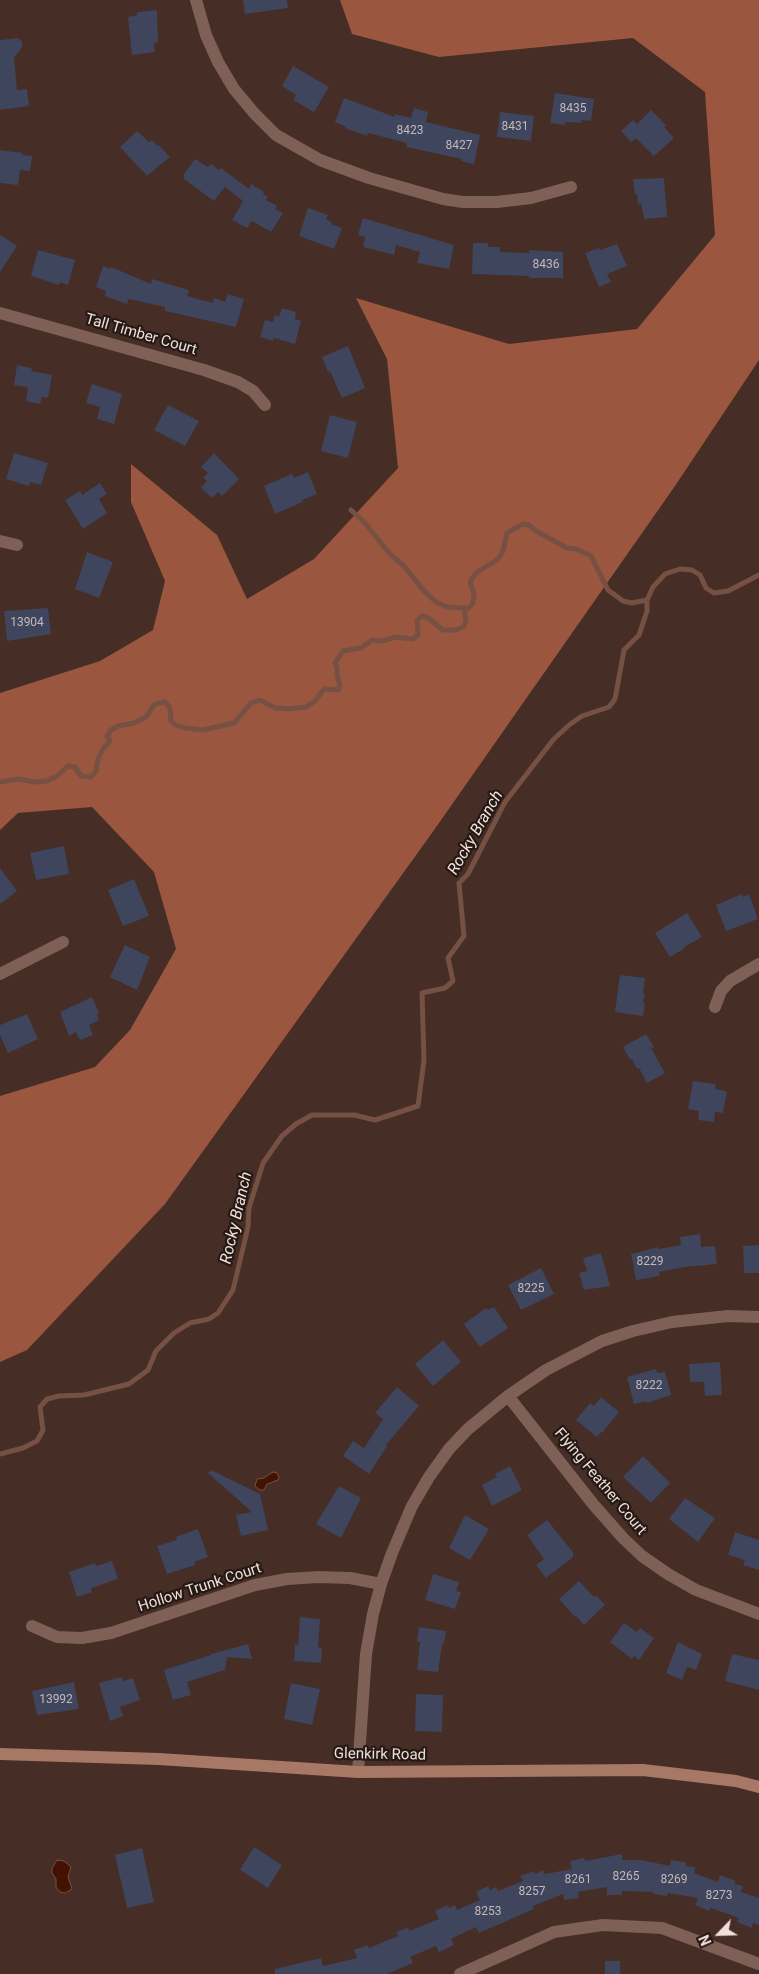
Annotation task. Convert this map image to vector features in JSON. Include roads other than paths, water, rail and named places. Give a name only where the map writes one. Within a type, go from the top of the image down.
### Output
[{"type":"street","points":[[196,0],[206,35],[218,62],[234,89],[276,135],[320,160],[369,178],[443,199],[463,202],[497,202],[531,198],[571,187]]},
{"type":"street","name":"Tall Timber Court","points":[[0,313],[204,370],[238,382],[253,391],[265,405]]},
{"type":"street","points":[[0,541],[17,545]]},
{"type":"street","points":[[0,974],[63,942]]},
{"type":"street","points":[[716,1007],[721,991],[730,981],[759,964]]},
{"type":"street","points":[[358,1772],[366,1654],[373,1614],[381,1584],[412,1506],[429,1477],[450,1449],[468,1429],[508,1396],[546,1370],[586,1349],[633,1331],[672,1322],[728,1316],[759,1317]]},
{"type":"street","name":"Flying Feather Court","points":[[508,1396],[593,1504],[642,1556],[696,1590],[759,1614]]},
{"type":"street","name":"Hollow Trunk Court","points":[[32,1626],[56,1637],[82,1638],[111,1633],[255,1585],[287,1579],[318,1577],[350,1578],[381,1584]]},
{"type":"street","name":"Glenkirk Road","points":[[0,1754],[159,1759],[358,1772],[643,1770],[736,1781],[759,1786]]},
{"type":"street","points":[[460,1974],[554,1932],[603,1924],[662,1928],[759,1964]]},
{"type":"waterway","points":[[351,510],[436,602],[447,607],[464,608]]},
{"type":"waterway","points":[[0,782],[19,779],[35,782],[47,781],[57,776],[68,766],[75,767],[81,776],[91,777],[96,771],[98,759],[103,749],[110,741],[107,736],[111,730],[146,717],[154,705],[159,703],[165,702],[170,708],[171,721],[176,725],[203,730],[234,723],[251,703],[260,700],[275,708],[306,707],[315,701],[324,689],[338,690],[340,685],[335,663],[343,651],[361,648],[372,640],[383,641],[395,637],[413,639],[418,635],[417,620],[422,616],[427,617],[443,630],[456,630],[463,627],[466,621],[464,608],[469,608],[473,603],[474,593],[470,583],[471,580],[476,573],[498,559],[503,551],[507,533],[523,524],[529,525],[536,531],[567,548],[576,549],[591,556],[608,590],[623,601],[632,603],[647,600]]},
{"type":"waterway","name":"Rocky Branch","points":[[0,1454],[23,1448],[37,1441],[43,1430],[40,1407],[47,1399],[59,1396],[84,1395],[129,1384],[148,1370],[156,1351],[174,1333],[190,1323],[209,1319],[218,1313],[233,1290],[248,1227],[249,1208],[263,1163],[282,1136],[296,1124],[312,1115],[354,1115],[375,1120],[418,1106],[424,1060],[422,993],[445,988],[453,981],[448,958],[464,936],[459,883],[468,874],[505,802],[553,740],[569,725],[582,716],[609,707],[615,699],[624,650],[639,635],[647,611],[647,600],[653,587],[665,574],[680,569],[692,570],[700,575],[706,588],[714,593],[728,591],[759,575]]}]
